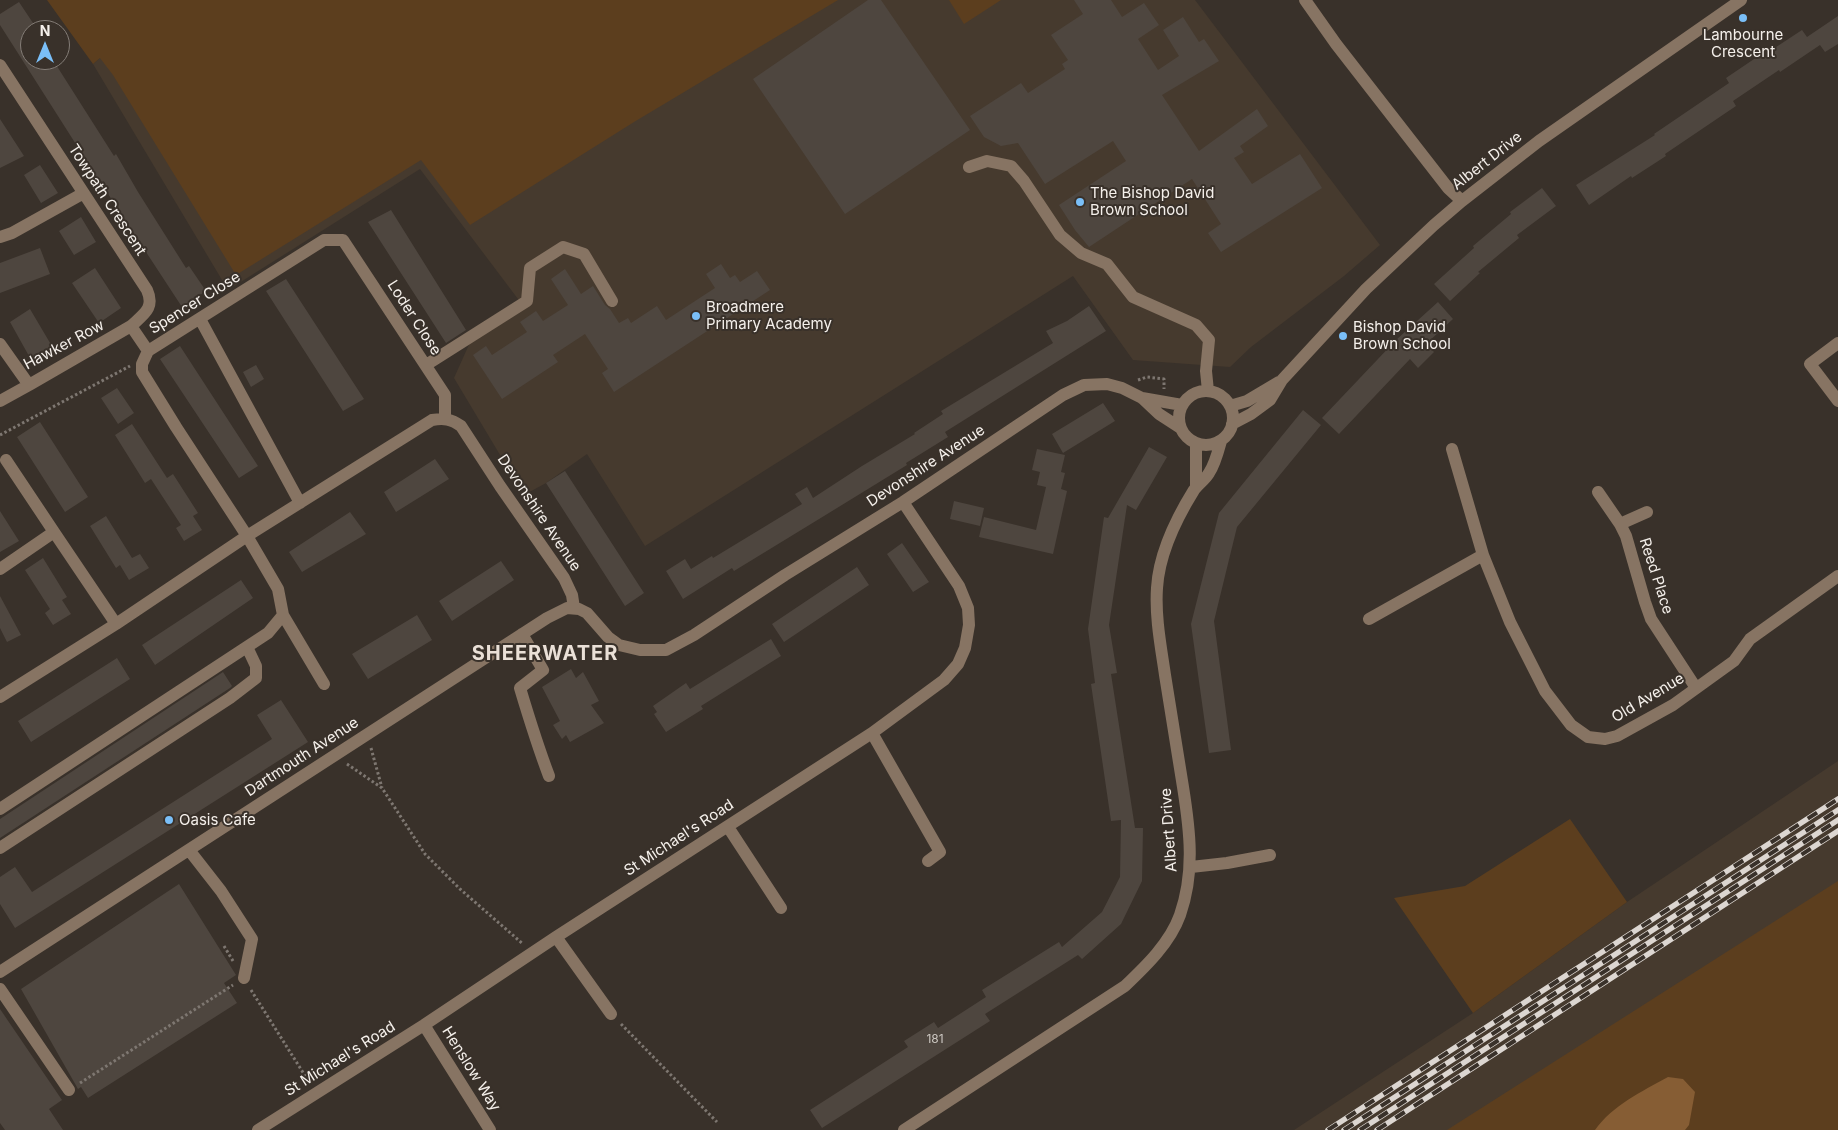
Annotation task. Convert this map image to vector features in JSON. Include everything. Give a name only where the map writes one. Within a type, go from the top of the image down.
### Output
[{"type":"street","points":[[1305,0],[1342,52],[1448,188],[1462,201]]},
{"type":"street","name":"Albert Drive","points":[[1232,424],[1251,414],[1270,400],[1282,380],[1366,289],[1462,201],[1539,141],[1741,0]]},
{"type":"street","name":"Towpath Crescent","points":[[0,65],[82,194],[147,290],[151,299],[148,311],[132,326]]},
{"type":"street","points":[[970,167],[987,161],[1011,166],[1024,180],[1060,235],[1081,252],[1107,264],[1133,297],[1196,325],[1209,340],[1206,371],[1208,391]]},
{"type":"street","points":[[0,237],[12,233],[82,194]]},
{"type":"street","name":"Spencer Close","points":[[142,364],[148,351],[324,240],[343,240]]},
{"type":"street","name":"Loder Close","points":[[343,240],[445,395],[445,418]]},
{"type":"street","points":[[426,365],[527,301],[530,268],[563,247],[584,254],[612,301]]},
{"type":"street","points":[[200,319],[300,503]]},
{"type":"street","points":[[132,326],[148,351]]},
{"type":"street","name":"Hawker Row","points":[[0,344],[29,385],[132,326]]},
{"type":"street","points":[[1838,343],[1810,364],[1838,401]]},
{"type":"street","points":[[142,364],[142,372],[145,377],[247,536],[278,589],[283,615],[324,684]]},
{"type":"street","name":"Albert Drive","points":[[1230,406],[1247,401],[1282,380]]},
{"type":"street","name":"Devonshire Avenue","points":[[445,418],[461,426],[564,578],[572,594],[574,608],[587,613],[608,637],[619,645],[640,650],[666,650],[694,636],[785,575],[903,502],[1063,395],[1084,385],[1107,384],[1125,389],[1142,398],[1159,414],[1180,426]]},
{"type":"street","points":[[0,401],[29,385]]},
{"type":"street","points":[[1208,391],[1217,394],[1225,399],[1230,406],[1233,415],[1230,430],[1221,441],[1208,445],[1196,444],[1186,437],[1180,426],[1178,419],[1182,405],[1188,397],[1197,392],[1208,391]]},
{"type":"street","name":"Devonshire Avenue","points":[[1142,398],[1163,400],[1182,405]]},
{"type":"street","points":[[0,697],[116,624],[247,536],[432,420],[445,418]]},
{"type":"street","name":"Albert Drive","points":[[904,1130],[1125,986],[1148,963],[1169,936],[1180,916],[1189,883],[1191,867],[1189,833],[1161,646],[1157,590],[1159,570],[1176,522],[1196,487],[1208,475],[1214,465],[1221,441]]},
{"type":"street","name":"Albert Drive","points":[[1196,444],[1196,487]]},
{"type":"street","name":"Old Avenue","points":[[1452,449],[1483,555],[1510,622],[1546,691],[1571,725],[1582,735],[1599,738],[1617,736],[1673,705],[1734,661],[1750,639],[1838,576]]},
{"type":"street","points":[[6,460],[116,624]]},
{"type":"street","name":"Reed Place","points":[[1598,492],[1620,524],[1628,542],[1644,602],[1652,619],[1696,688]]},
{"type":"street","name":"St Michael's Road","points":[[258,1130],[275,1126],[316,1093],[872,734],[944,680],[958,664],[965,648],[969,616],[964,595],[903,502]]},
{"type":"street","name":"Reed Place","points":[[1620,524],[1647,512]]},
{"type":"street","points":[[0,569],[54,532]]},
{"type":"street","points":[[1369,619],[1483,555]]},
{"type":"street","name":"Dartmouth Avenue","points":[[0,972],[522,634],[556,613],[567,608],[574,608]]},
{"type":"street","points":[[0,809],[268,633],[283,615]]},
{"type":"street","points":[[522,634],[543,670],[520,688],[537,745],[549,776]]},
{"type":"street","points":[[0,848],[230,698],[256,678],[256,666],[247,647]]},
{"type":"street","points":[[872,734],[940,852],[928,860]]},
{"type":"street","points":[[728,827],[780,908]]},
{"type":"street","points":[[189,850],[221,891],[252,939],[244,978]]},
{"type":"street","points":[[1191,867],[1270,855]]},
{"type":"street","points":[[556,937],[611,1014]]},
{"type":"street","points":[[0,989],[69,1090]]},
{"type":"street","name":"Henslow Way","points":[[424,1025],[490,1130]]},
{"type":"path","points":[[0,435],[128,367],[142,364]]},
{"type":"path","points":[[1125,389],[1130,384],[1147,376],[1164,379]]},
{"type":"path","points":[[374,730],[381,740],[371,747],[382,788],[425,854],[532,953]]},
{"type":"path","points":[[334,755],[382,788]]},
{"type":"path","points":[[224,946],[316,1093]]},
{"type":"path","points":[[69,1090],[244,978]]},
{"type":"path","points":[[611,1014],[716,1122]]},
{"type":"shaded area","points":[[47,0],[838,0],[634,122],[470,225],[421,160],[236,275],[113,75],[100,58],[93,64],[70,32],[70,20],[61,20]]},
{"type":"shaded area","name":"The Bishop David Brown School","points":[[216,0],[1195,0],[1380,245],[1344,276],[1251,347],[1230,367],[1133,360],[1073,276],[645,546],[587,454],[546,483],[524,495],[454,378],[476,329],[521,303],[420,169],[228,290],[93,64],[100,58]]},
{"type":"shaded area","points":[[949,0],[1001,0],[964,24]]},
{"type":"shaded area","points":[[1838,761],[1838,888],[1456,1130],[1294,1130],[1473,1013],[1627,902]]},
{"type":"shaded area","points":[[1570,819],[1627,902],[1473,1013],[1394,898],[1465,886]]},
{"type":"shaded area","points":[[1838,881],[1838,1130],[1447,1130]]},
{"type":"shaded area","points":[[1668,1077],[1683,1079],[1695,1092],[1689,1125],[1685,1130],[1595,1130],[1619,1106]]},
{"type":"building","points":[[868,0],[881,0],[970,130],[845,214],[753,79]]},
{"type":"building","points":[[1074,0],[1111,0],[1122,17],[1144,3],[1159,25],[1138,39],[1158,70],[1179,56],[1163,30],[1183,17],[1199,42],[1204,39],[1219,61],[1162,95],[1199,151],[1257,109],[1268,126],[1240,146],[1244,152],[1234,158],[1252,184],[1300,154],[1322,188],[1221,252],[1208,233],[1221,224],[1192,179],[1089,247],[1075,230],[1059,205],[1126,161],[1113,141],[1045,184],[1018,143],[1001,146],[984,137],[970,116],[1021,83],[1028,93],[1065,69],[1062,64],[1068,60],[1051,35],[1083,14]]},
{"type":"building","points":[[19,2],[31,20],[20,20],[20,56],[0,25],[0,14]]},
{"type":"building","points":[[1838,16],[1838,44],[1825,52],[1820,45],[1780,72],[1779,70],[1733,101],[1736,106],[1665,154],[1666,156],[1632,178],[1631,176],[1589,205],[1576,185],[1655,135],[1729,83],[1726,78],[1760,55],[1761,57],[1802,30],[1807,37]]},
{"type":"building","points":[[29,70],[59,70],[114,156],[116,154],[186,268],[189,266],[206,291],[182,307]]},
{"type":"building","points":[[0,119],[24,156],[0,168]]},
{"type":"building","points":[[40,165],[58,193],[41,203],[24,175]]},
{"type":"building","points":[[1542,188],[1556,206],[1517,235],[1519,238],[1478,272],[1480,273],[1450,301],[1434,284],[1474,248],[1473,246],[1511,214],[1510,212]]},
{"type":"building","points":[[391,210],[466,330],[446,343],[368,222]]},
{"type":"building","points":[[81,217],[96,242],[74,255],[59,231]]},
{"type":"building","points":[[40,248],[50,274],[0,293],[0,263]]},
{"type":"building","points":[[721,264],[730,278],[735,275],[740,282],[757,271],[770,290],[614,392],[602,373],[608,369],[585,334],[553,355],[558,362],[502,399],[473,355],[486,346],[492,355],[527,332],[520,322],[536,311],[543,321],[568,305],[551,279],[565,269],[581,294],[593,286],[619,323],[628,318],[631,323],[657,306],[666,320],[715,288],[706,274]]},
{"type":"building","points":[[95,268],[121,308],[99,323],[72,283]]},
{"type":"building","points":[[286,279],[364,399],[343,411],[266,291]]},
{"type":"building","points":[[1438,302],[1453,319],[1426,344],[1434,352],[1418,368],[1410,359],[1339,434],[1322,418],[1396,340]]},
{"type":"building","points":[[1089,306],[1106,331],[945,432],[948,437],[906,463],[907,465],[734,571],[732,568],[683,599],[666,571],[685,559],[691,569],[712,556],[713,558],[802,504],[795,494],[807,487],[813,498],[915,434],[943,414],[941,411],[1053,343],[1046,331],[1067,321]]},
{"type":"building","points":[[30,309],[56,353],[34,365],[10,322]]},
{"type":"building","points":[[180,346],[258,466],[239,478],[160,359]]},
{"type":"building","points":[[256,365],[264,379],[251,387],[243,372]]},
{"type":"building","points":[[117,388],[134,413],[118,424],[101,398]]},
{"type":"building","points":[[1103,403],[1115,421],[1063,453],[1052,434]]},
{"type":"building","points":[[1303,410],[1321,425],[1237,527],[1214,621],[1231,750],[1209,753],[1191,624],[1219,513]]},
{"type":"building","points":[[40,422],[88,497],[65,512],[17,437]]},
{"type":"building","points":[[132,424],[167,478],[173,474],[198,513],[193,516],[202,530],[184,541],[176,528],[181,525],[151,479],[145,483],[115,435]]},
{"type":"building","points":[[1149,447],[1167,457],[1136,510],[1127,505],[1109,625],[1117,673],[1111,674],[1135,828],[1143,828],[1142,881],[1121,924],[1082,959],[1078,955],[985,1014],[990,1021],[822,1128],[810,1110],[908,1047],[904,1041],[934,1022],[938,1028],[986,997],[982,990],[1059,942],[1062,947],[1102,912],[1120,877],[1121,820],[1111,821],[1091,684],[1095,683],[1088,629],[1104,517],[1108,518]]},
{"type":"building","points":[[1037,449],[1065,455],[1061,472],[1065,473],[1061,489],[1067,491],[1053,554],[979,537],[984,517],[1036,530],[1046,487],[1037,485],[1040,472],[1032,470]]},
{"type":"building","points":[[435,459],[449,479],[396,512],[384,492]]},
{"type":"building","points":[[565,471],[644,593],[625,606],[546,483]]},
{"type":"building","points":[[954,501],[984,508],[980,526],[950,519]]},
{"type":"building","points":[[0,511],[19,541],[0,552]]},
{"type":"building","points":[[350,512],[366,534],[302,572],[289,552]]},
{"type":"building","points":[[106,516],[132,558],[140,554],[149,568],[129,580],[120,565],[116,568],[90,526]]},
{"type":"building","points":[[902,543],[929,582],[913,592],[887,554]]},
{"type":"building","points":[[43,558],[67,597],[62,600],[71,614],[53,625],[45,613],[50,609],[25,570]]},
{"type":"building","points":[[501,561],[514,580],[452,621],[439,601]]},
{"type":"building","points":[[857,567],[869,585],[784,642],[772,624]]},
{"type":"building","points":[[241,580],[253,598],[155,665],[142,645]]},
{"type":"building","points":[[0,596],[21,635],[7,642],[0,628]]},
{"type":"building","points":[[417,615],[432,640],[368,679],[352,654]]},
{"type":"building","points":[[771,639],[781,656],[701,706],[703,709],[666,732],[654,714],[657,712],[653,706],[686,683],[690,689]]},
{"type":"building","points":[[117,658],[130,679],[31,742],[18,721]]},
{"type":"building","points":[[571,669],[576,678],[583,672],[599,701],[591,705],[604,723],[570,742],[566,735],[562,739],[553,725],[560,721],[542,687]]},
{"type":"building","points":[[223,672],[232,686],[230,688],[0,838],[0,819]]},
{"type":"building","points":[[281,700],[308,742],[15,928],[0,904],[0,877],[15,867],[32,892],[272,739],[257,715]]},
{"type":"building","points":[[179,884],[236,975],[224,983],[237,1003],[88,1098],[81,1087],[78,1089],[21,989]]},
{"type":"building","points":[[0,1009],[62,1100],[49,1109],[63,1130],[5,1130],[0,1123]]},
{"type":"railway","points":[[1328,1130],[1838,799]]},
{"type":"railway","points":[[1344,1130],[1838,810]]},
{"type":"railway","points":[[1360,1130],[1838,820]]},
{"type":"railway","points":[[1377,1130],[1838,831]]},
{"type":"place","name":"Lambourne Crescent","points":[[1743,18]]},
{"type":"place","name":"The Bishop David Brown School","points":[[1080,202]]},
{"type":"place","name":"Broadmere Primary Academy","points":[[696,316]]},
{"type":"place","name":"Bishop David Brown School","points":[[1343,336]]},
{"type":"place","name":"Oasis Cafe","points":[[169,820]]},
{"type":"district","name":"SHEERWATER","points":[[545,654]]}]
